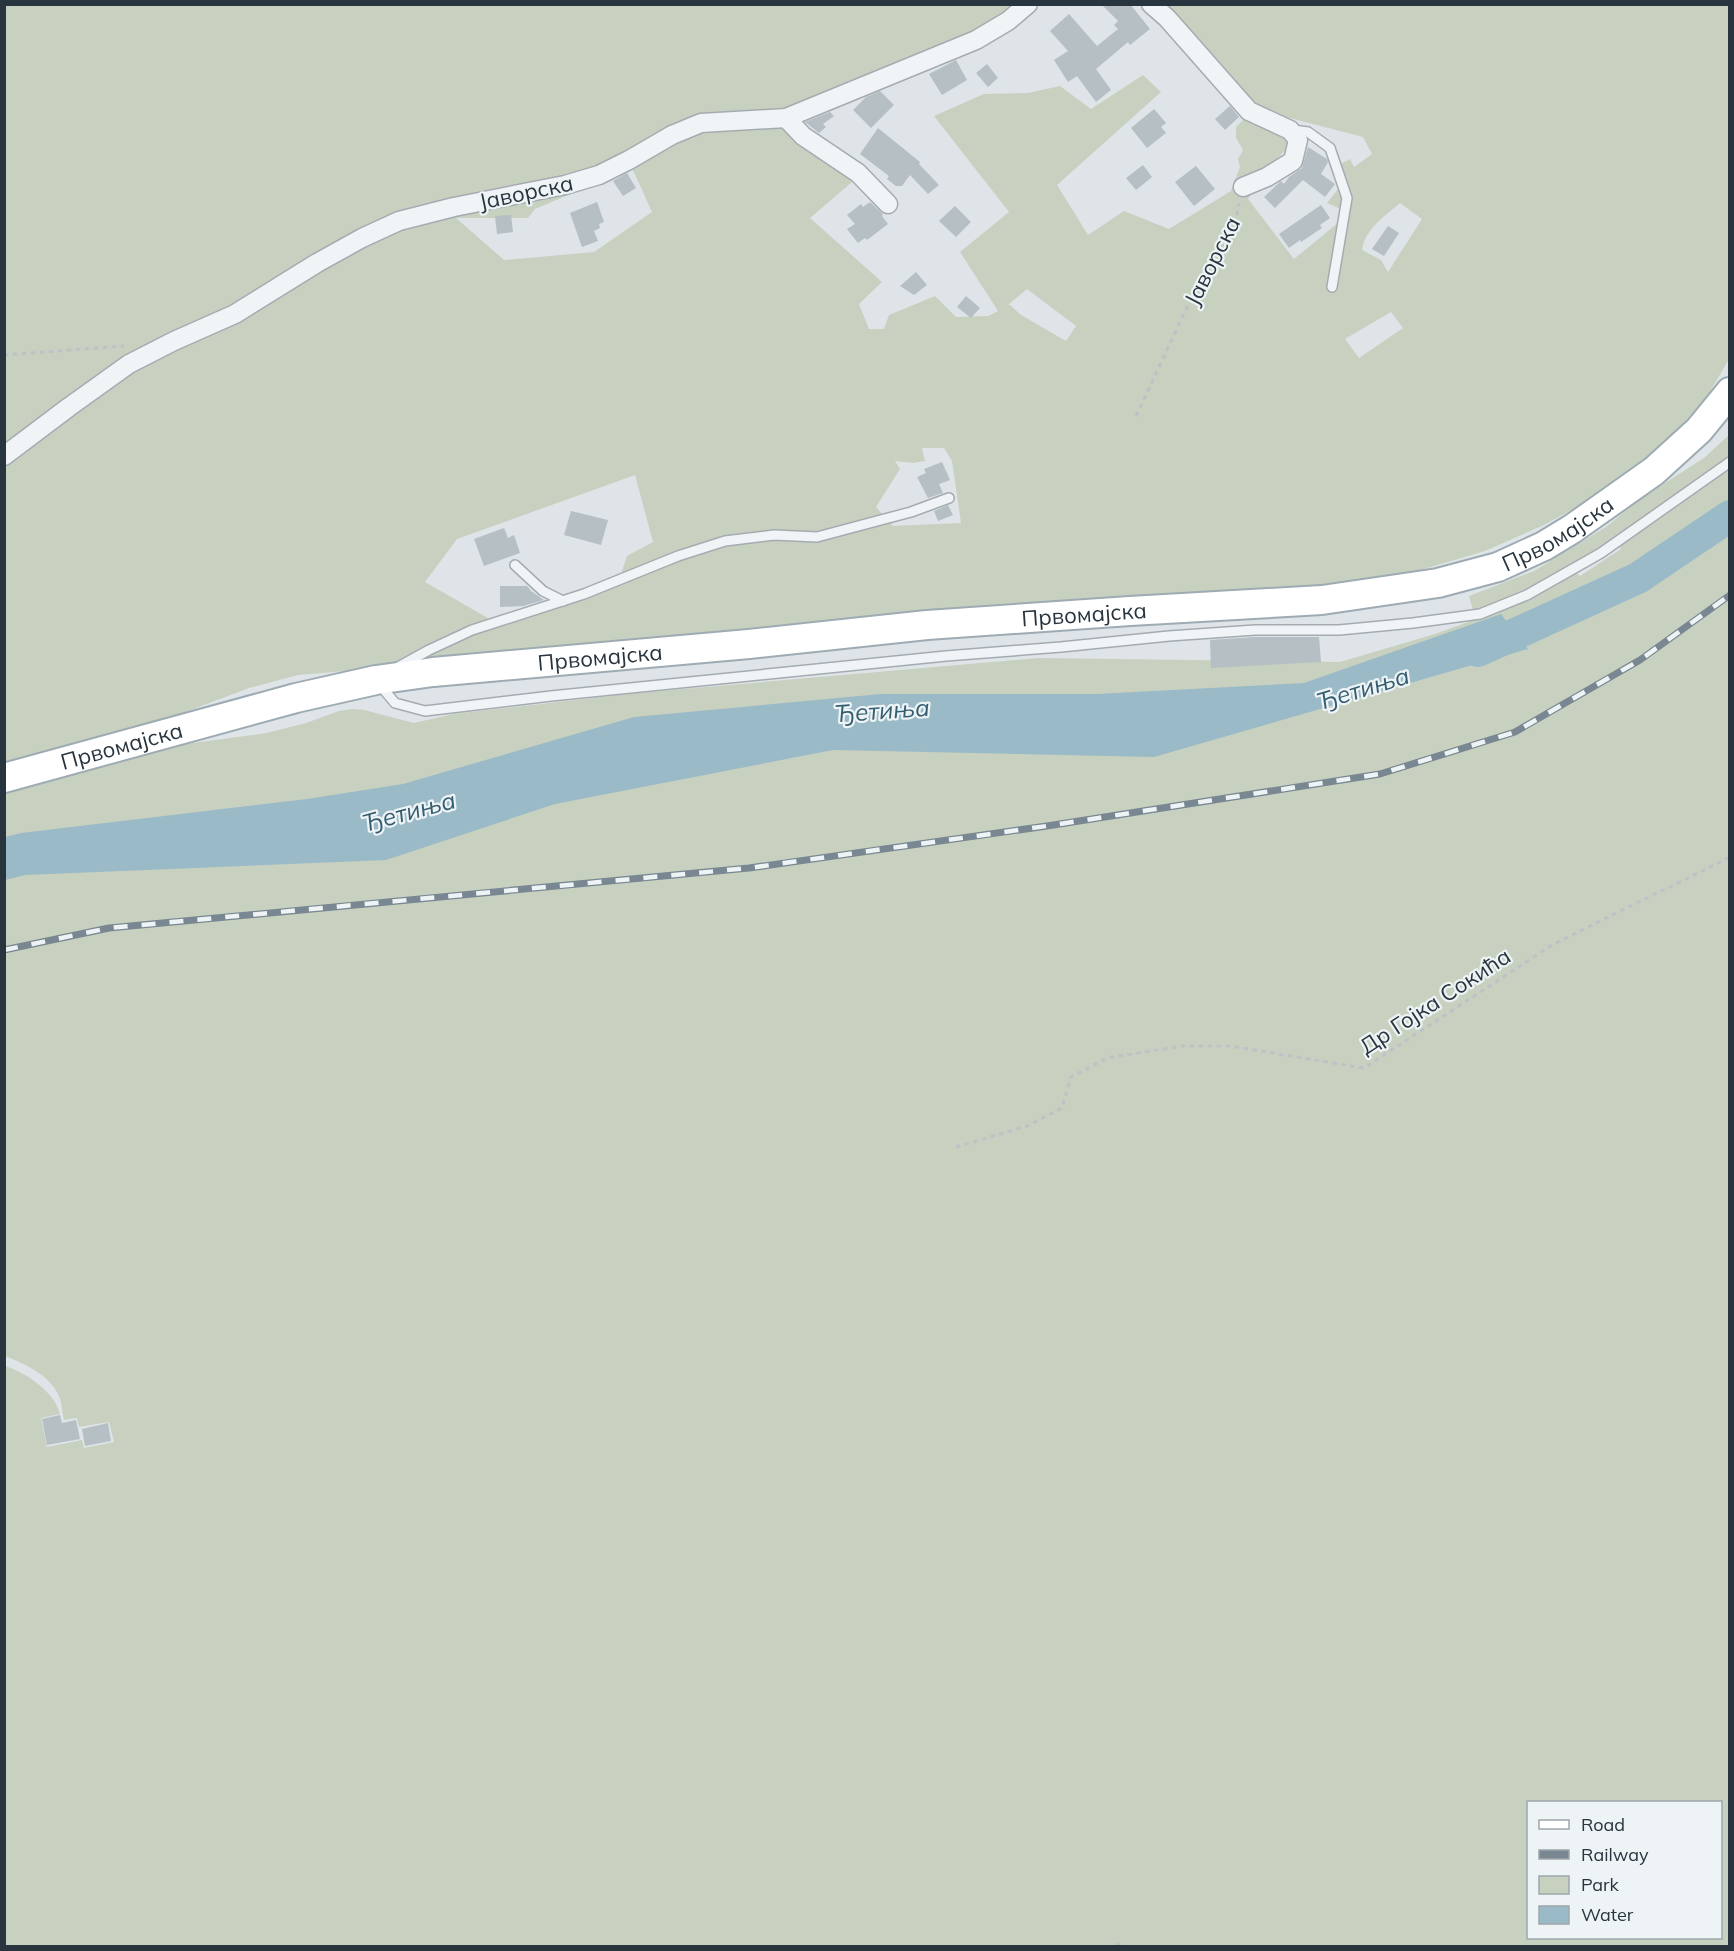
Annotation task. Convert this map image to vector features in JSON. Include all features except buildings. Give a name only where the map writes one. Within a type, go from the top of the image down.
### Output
[{"type":"main road","name":"Првомајска","points":[[4,778],[296,698],[376,680],[433,672],[749,644],[927,625],[1130,610],[1322,600],[1438,583],[1498,567],[1544,546],[1572,529],[1654,471],[1698,429],[1730,392]]},
{"type":"street","name":"Јаворска","points":[[4,456],[129,364],[235,314],[272,289],[362,238],[399,221],[454,207],[565,185],[598,175],[672,135],[701,123],[786,118],[976,40],[1008,21],[1028,4]]},
{"type":"street","points":[[1151,4],[1167,18],[1249,111],[1290,130]]},
{"type":"street","points":[[786,118],[803,136],[858,173],[888,204]]},
{"type":"street","name":"Јаворска","points":[[1243,187],[1267,177],[1293,161],[1298,140],[1290,130]]},
{"type":"lane","points":[[1290,130],[1308,132],[1330,148],[1347,198],[1332,287]]},
{"type":"lane","points":[[376,680],[395,703],[425,711],[946,656],[1255,630],[1339,630],[1480,614],[1527,595],[1601,553],[1730,462]]},
{"type":"lane","name":"Првомајска","points":[[376,680],[429,650],[472,630],[562,601],[678,556],[725,541],[774,535],[817,537],[902,515],[949,498]]},
{"type":"lane","points":[[515,565],[543,591],[562,601]]},
{"type":"path","name":"Јаворска","points":[[1137,416],[1197,286],[1237,215],[1243,187]]},
{"type":"path","points":[[4,355],[130,345]]},
{"type":"path","name":"Др Гојка Сокића","points":[[956,1147],[1027,1126],[1062,1108],[1071,1077],[1107,1058],[1183,1046],[1230,1046],[1364,1068],[1552,945],[1730,857]]},
{"type":"path","points":[[1116,1947],[1120,1943]]},
{"type":"green space","points":[[5,5],[1019,5],[1000,20],[774,124],[804,139],[822,138],[855,166],[852,182],[810,218],[882,282],[859,304],[869,329],[884,329],[889,315],[935,296],[956,317],[988,316],[998,311],[960,252],[1009,212],[934,116],[984,94],[1028,93],[1060,86],[1091,109],[1143,75],[1161,92],[1057,185],[1088,235],[1124,211],[1169,229],[1231,191],[1240,167],[1238,159],[1243,150],[1236,138],[1236,127],[1243,120],[1250,118],[1155,5],[1729,5],[1729,359],[1697,414],[1649,458],[1597,496],[1544,525],[1485,551],[1424,569],[1369,580],[1233,595],[976,607],[728,634],[298,675],[249,688],[172,717],[5,764]],"holes":[[[1286,117],[1363,137],[1372,154],[1354,167],[1350,159],[1331,169],[1339,188],[1327,203],[1350,213],[1294,259],[1248,199],[1265,173],[1293,141]],[[632,168],[652,212],[594,252],[504,260],[456,218],[528,218],[535,209]],[[1400,203],[1422,219],[1388,272],[1381,260],[1362,250],[1367,236],[1376,223]],[[1027,289],[1076,326],[1066,341],[1021,315],[1008,305]],[[1391,312],[1403,328],[1359,358],[1345,339]],[[922,448],[944,448],[952,461],[961,523],[893,526],[876,507],[900,469],[895,461],[913,463],[925,461]],[[635,475],[653,542],[627,556],[621,574],[500,625],[425,582],[457,539]]]},
{"type":"green space","points":[[1729,435],[1729,1946],[5,1946],[5,1366],[38,1384],[57,1406],[60,1414],[41,1418],[47,1447],[82,1440],[84,1448],[114,1442],[109,1422],[79,1427],[77,1418],[64,1420],[59,1396],[50,1382],[29,1367],[5,1356],[5,794],[171,746],[267,733],[352,709],[414,723],[453,714],[636,693],[1039,658],[1340,662],[1468,622],[1473,610],[1469,596],[1534,571],[1606,527],[1640,499],[1704,458]],"holes":[[[1614,540],[1621,549],[1580,576],[1570,567]]]},
{"type":"water","points":[[1501,614],[1528,649],[1154,757],[833,750],[555,804],[386,860],[25,875],[5,880],[5,837],[21,833],[307,799],[403,784],[634,717],[881,694],[1097,694],[1304,683]]},
{"type":"waterway","name":"Ђетиња","points":[[1478,651],[1638,578],[1730,516]]},
{"type":"railway","points":[[4,950],[109,928],[749,868],[1047,826],[1380,774],[1515,732],[1640,660],[1730,595]]}]
